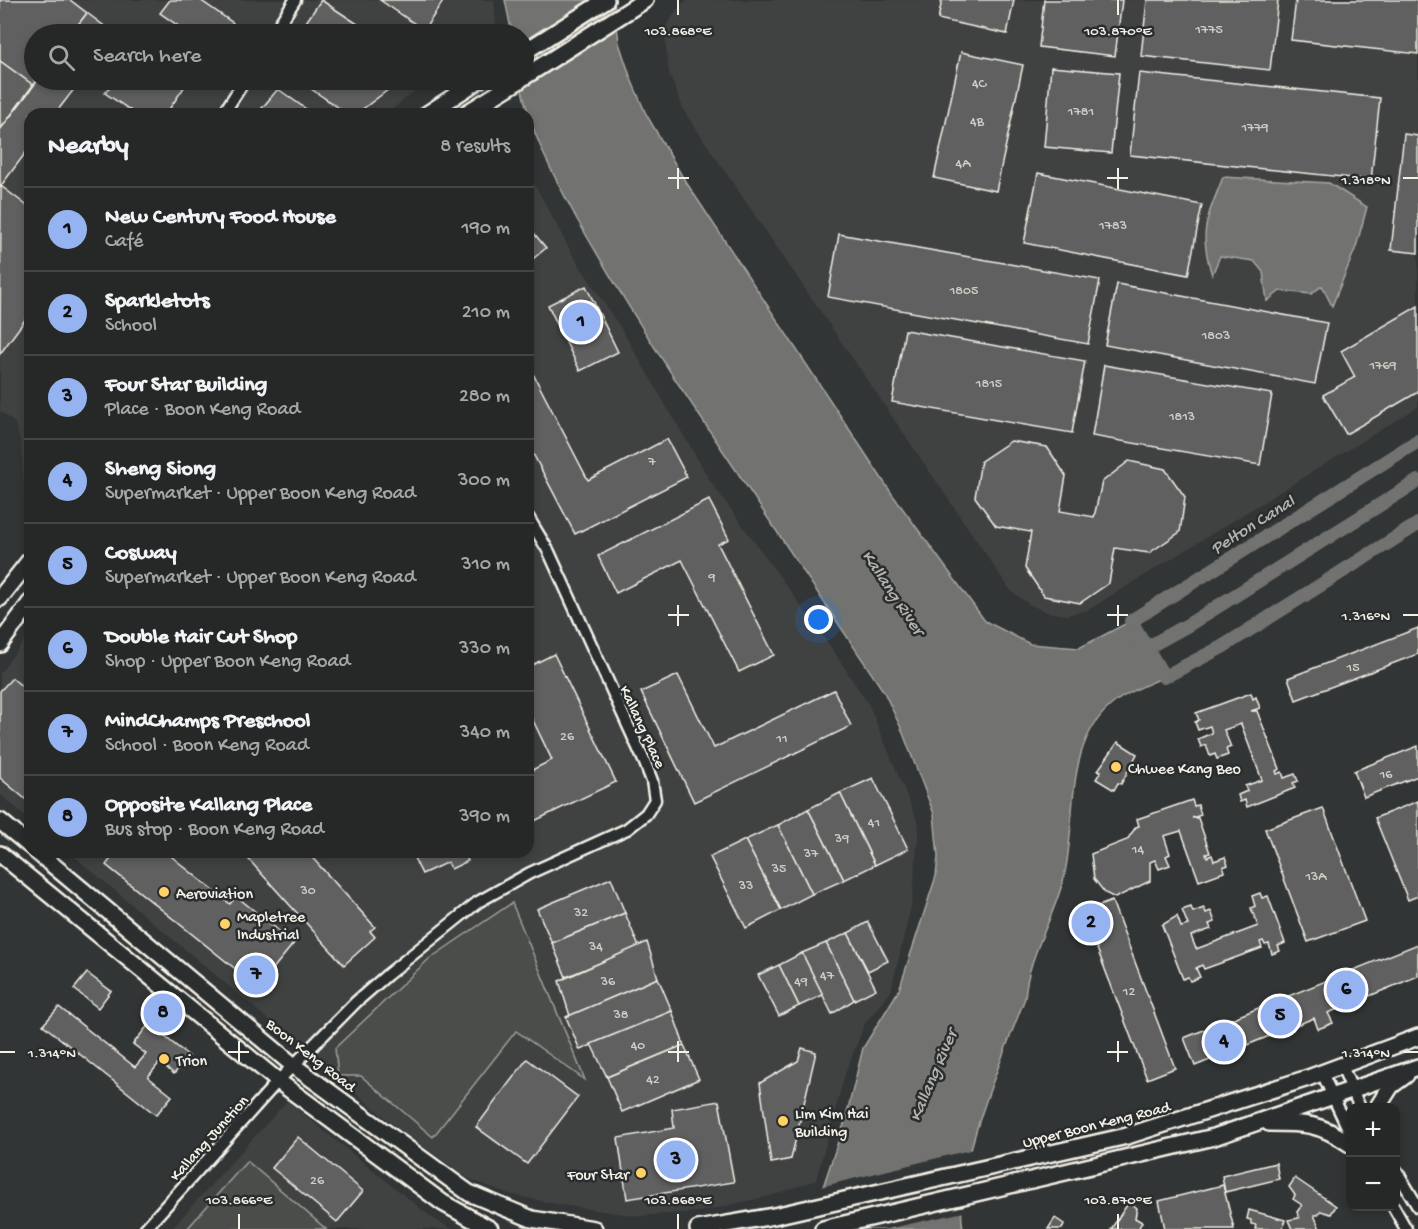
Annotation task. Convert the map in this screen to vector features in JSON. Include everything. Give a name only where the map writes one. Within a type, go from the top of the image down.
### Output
[{"type":"main road","points":[[534,46],[606,0]]},
{"type":"main road","points":[[534,71],[645,0]]},
{"type":"main road","points":[[436,108],[464,90]]},
{"type":"main road","points":[[475,108],[504,90]]},
{"type":"main road","points":[[0,598],[24,568]]},
{"type":"main road","points":[[0,644],[24,611]]},
{"type":"main road","points":[[0,821],[24,841]]},
{"type":"main road","points":[[0,854],[278,1081],[443,1203],[490,1229]]},
{"type":"main road","name":"Boon Keng Road","points":[[44,858],[294,1066],[470,1193],[532,1219],[594,1229]]},
{"type":"main road","name":"Upper Boon Keng Road","points":[[698,1229],[774,1216],[1127,1136],[1322,1073],[1418,1037]]},
{"type":"main road","points":[[823,1229],[1214,1137],[1260,1123],[1350,1088],[1416,1068]]},
{"type":"main road","points":[[1380,1103],[1391,1086],[1416,1068]]},
{"type":"main road","points":[[1260,1123],[1314,1124],[1328,1129],[1346,1141]]},
{"type":"street","points":[[280,24],[296,0]]},
{"type":"street","points":[[227,108],[239,90]]},
{"type":"street","name":"Kallang Place","points":[[294,1066],[356,1002],[478,902],[530,873],[627,829],[646,814],[655,800],[652,781],[645,763],[549,552],[534,527]]},
{"type":"street","name":"Kallang Junction","points":[[145,1229],[294,1066]]},
{"type":"street","points":[[1342,1066],[1358,1103]]},
{"type":"street","points":[[1322,1073],[1346,1125]]},
{"type":"street","points":[[1400,1178],[1418,1207]]},
{"type":"street","points":[[1396,1211],[1406,1229]]},
{"type":"shaded area","points":[[0,0],[494,0],[496,24],[24,24],[24,90],[416,90],[394,108],[24,108],[24,487],[21,443],[15,423],[0,411]]},
{"type":"shaded area","points":[[688,0],[1418,0],[1418,407],[1088,610],[1067,615],[1047,612],[1028,604],[1011,591],[684,111],[669,73],[664,29],[681,4]]},
{"type":"shaded area","points":[[534,183],[571,252],[623,332],[711,482],[828,643],[869,705],[919,825],[912,902],[891,991],[865,1023],[845,1074],[816,1180],[770,1196],[698,1212],[638,1216],[561,1205],[509,1194],[469,1179],[395,1126],[76,858],[534,858]]},
{"type":"shaded area","points":[[24,641],[24,815],[0,794],[0,673]]},
{"type":"shaded area","points":[[512,903],[585,1080],[516,1031],[433,1137],[361,1076],[338,1076],[335,1048],[429,959]]},
{"type":"shaded area","points":[[287,1101],[431,1217],[451,1229],[171,1229]]},
{"type":"shaded area","points":[[247,1161],[326,1229],[187,1229]]},
{"type":"water","name":"Kallang River","points":[[505,0],[614,0],[619,43],[631,79],[646,114],[682,176],[892,494],[985,621],[1030,644],[1079,648],[1131,621],[1164,677],[1120,698],[1098,719],[1087,738],[1079,760],[1075,783],[1064,877],[1031,967],[1025,998],[993,1081],[972,1146],[965,1176],[962,1205],[963,1229],[817,1229],[823,1187],[845,1121],[863,1048],[899,990],[936,876],[938,857],[934,814],[901,728],[884,692],[662,359],[578,221],[536,135],[534,108],[526,108],[524,99],[522,90],[534,90],[534,24],[510,24]]},
{"type":"water","points":[[1223,177],[1329,183],[1367,207],[1356,247],[1332,306],[1322,286],[1311,294],[1280,291],[1267,301],[1263,272],[1254,261],[1220,256],[1212,275],[1206,247],[1206,225]]},
{"type":"pier","points":[[974,1149],[964,1212],[887,1229],[814,1229],[820,1187]]},
{"type":"building","points":[[0,0],[70,0],[87,13],[79,24],[24,24],[24,78],[0,61]]},
{"type":"building","points":[[170,0],[200,0],[233,23],[176,24],[160,13]]},
{"type":"building","points":[[321,0],[358,24],[305,24]]},
{"type":"building","points":[[380,0],[444,0],[428,24],[415,24]]},
{"type":"building","points":[[942,0],[1014,0],[1007,34],[938,19]]},
{"type":"building","points":[[1044,0],[1122,0],[1115,56],[1039,47]]},
{"type":"building","points":[[1147,0],[1278,0],[1270,70],[1141,56]]},
{"type":"building","points":[[1296,0],[1418,0],[1418,54],[1291,40]]},
{"type":"building","points":[[87,13],[102,24],[79,24]]},
{"type":"building","points":[[961,52],[1023,65],[996,191],[934,178]]},
{"type":"building","points":[[0,61],[24,78],[24,90],[29,90],[0,130]]},
{"type":"building","points":[[1051,67],[1119,73],[1111,153],[1044,147]]},
{"type":"building","points":[[1139,73],[1380,98],[1371,180],[1130,155]]},
{"type":"building","points":[[30,90],[73,90],[60,108],[24,108],[24,155],[0,187],[0,130]]},
{"type":"building","points":[[107,90],[182,90],[170,108],[127,108],[105,93]]},
{"type":"building","points":[[279,90],[305,108],[262,108]]},
{"type":"building","points":[[313,90],[388,90],[364,108],[339,108]]},
{"type":"building","points":[[1404,134],[1418,136],[1418,253],[1391,250]]},
{"type":"building","points":[[1038,173],[1202,205],[1188,275],[1024,243]]},
{"type":"building","points":[[1,186],[24,203],[24,321],[0,354]]},
{"type":"building","points":[[534,233],[546,248],[534,258]]},
{"type":"building","points":[[839,234],[1100,280],[1088,344],[828,297]]},
{"type":"building","points":[[1117,284],[1327,323],[1315,384],[1105,345]]},
{"type":"building","points":[[586,286],[618,352],[580,371],[548,305]]},
{"type":"building","points":[[1418,306],[1418,392],[1346,434],[1323,395],[1355,377],[1341,351]]},
{"type":"building","points":[[905,330],[1085,361],[1072,433],[892,402]]},
{"type":"building","points":[[1104,365],[1272,394],[1260,465],[1092,436]]},
{"type":"building","points":[[534,376],[588,480],[667,439],[687,477],[575,534],[534,455]]},
{"type":"building","points":[[1011,441],[1047,447],[1066,476],[1060,511],[1094,517],[1102,482],[1129,461],[1165,469],[1185,497],[1180,532],[1149,553],[1115,548],[1109,583],[1080,603],[1044,596],[1025,568],[1031,532],[996,526],[975,497],[981,461]]},
{"type":"building","points":[[709,500],[729,539],[718,544],[774,655],[739,672],[682,560],[616,593],[598,556]]},
{"type":"building","points":[[1418,628],[1418,654],[1296,700],[1288,678]]},
{"type":"building","points":[[554,654],[616,782],[534,821],[534,769],[552,760],[534,722],[534,664]]},
{"type":"building","points":[[678,675],[714,748],[834,690],[851,726],[694,802],[641,692]]},
{"type":"building","points":[[12,678],[24,688],[24,798],[0,778],[0,691]]},
{"type":"building","points":[[1251,693],[1253,699],[1256,697],[1260,708],[1251,711],[1257,711],[1280,769],[1276,771],[1277,774],[1282,772],[1284,778],[1295,774],[1298,781],[1293,783],[1295,788],[1247,807],[1245,800],[1240,802],[1238,795],[1247,791],[1245,786],[1262,780],[1241,724],[1224,730],[1231,747],[1226,749],[1228,755],[1217,759],[1215,754],[1210,756],[1206,745],[1201,747],[1198,739],[1212,733],[1210,726],[1198,730],[1195,722],[1199,720],[1196,713]]},
{"type":"building","name":"Chwee Kang Beo","points":[[1118,742],[1137,754],[1121,784],[1118,783],[1114,790],[1096,779],[1101,771],[1098,770]]},
{"type":"building","points":[[1418,746],[1418,776],[1364,797],[1354,771]]},
{"type":"building","points":[[873,778],[908,849],[875,865],[840,793]]},
{"type":"building","points":[[840,793],[875,865],[844,880],[808,809]]},
{"type":"building","points":[[1192,800],[1194,806],[1198,805],[1201,815],[1192,818],[1198,818],[1210,853],[1206,854],[1207,857],[1212,855],[1214,861],[1225,857],[1228,865],[1223,867],[1224,872],[1199,881],[1181,831],[1164,836],[1170,854],[1166,856],[1170,865],[1159,869],[1155,860],[1150,862],[1150,881],[1115,898],[1105,893],[1094,879],[1091,854],[1127,840],[1139,826],[1137,819]]},
{"type":"building","points":[[1418,801],[1418,896],[1408,900],[1375,818]]},
{"type":"building","points":[[1323,808],[1365,921],[1308,942],[1265,829]]},
{"type":"building","points":[[808,809],[844,880],[812,894],[778,825]]},
{"type":"building","points":[[778,825],[812,894],[781,910],[745,840]]},
{"type":"building","points":[[745,840],[781,910],[746,928],[710,857]]},
{"type":"building","name":"Mapletree Industrial","points":[[111,858],[173,858],[230,904],[236,896],[294,943],[258,987],[106,865]]},
{"type":"building","points":[[247,858],[312,858],[375,927],[370,931],[375,937],[344,965]]},
{"type":"building","points":[[414,858],[467,858],[468,861],[451,869],[448,862],[422,874]]},
{"type":"building","points":[[611,878],[625,913],[552,943],[537,909]]},
{"type":"building","points":[[1260,893],[1262,898],[1268,896],[1285,943],[1278,946],[1280,951],[1272,954],[1269,944],[1265,945],[1263,941],[1260,942],[1262,948],[1204,969],[1202,965],[1196,968],[1200,977],[1190,981],[1188,977],[1183,979],[1162,925],[1177,916],[1181,927],[1188,925],[1182,910],[1191,907],[1193,912],[1204,908],[1206,913],[1211,911],[1215,922],[1209,924],[1211,929],[1191,936],[1196,949],[1258,926],[1251,908],[1255,906],[1252,896]]},
{"type":"building","points":[[1112,901],[1175,1068],[1147,1079],[1083,912]]},
{"type":"building","points":[[625,913],[639,947],[566,977],[552,943]]},
{"type":"building","points":[[868,922],[888,961],[868,971],[848,933]]},
{"type":"building","points":[[848,933],[876,989],[854,1000],[826,943]]},
{"type":"building","points":[[647,942],[658,978],[570,1016],[559,981]]},
{"type":"building","points":[[826,943],[854,1000],[832,1014],[802,953]]},
{"type":"building","points":[[1418,944],[1418,976],[1328,1013],[1333,1023],[1318,1029],[1314,1018],[1195,1066],[1184,1038]]},
{"type":"building","points":[[802,953],[823,995],[799,1006],[779,965]]},
{"type":"building","points":[[779,965],[799,1006],[779,1016],[758,975]]},
{"type":"building","points":[[87,973],[111,991],[98,1008],[74,989]]},
{"type":"building","points":[[658,978],[672,1011],[580,1050],[566,1017]]},
{"type":"building","name":"Trion","points":[[59,1007],[135,1067],[146,1054],[133,1044],[149,1024],[189,1056],[174,1074],[160,1062],[148,1077],[172,1096],[156,1115],[43,1025]]},
{"type":"building","points":[[672,1011],[684,1045],[607,1077],[591,1044]]},
{"type":"building","points":[[684,1045],[699,1079],[622,1112],[607,1077]]},
{"type":"building","name":"Lim Kim Hai Building","points":[[802,1048],[816,1052],[791,1159],[771,1163],[760,1083],[798,1061]]},
{"type":"building","points":[[527,1059],[578,1097],[527,1164],[476,1127]]},
{"type":"building","points":[[719,1101],[734,1182],[627,1199],[618,1138],[674,1128],[672,1109]]},
{"type":"building","points":[[298,1137],[363,1191],[337,1222],[272,1168]]},
{"type":"building","points":[[1276,1163],[1279,1179],[1225,1192],[1222,1176]]},
{"type":"building","points":[[1295,1178],[1336,1206],[1331,1214],[1321,1211],[1318,1215],[1314,1215],[1320,1229],[1292,1229],[1288,1220],[1299,1218],[1297,1212],[1302,1205],[1293,1199],[1295,1195],[1289,1187]]},
{"type":"building","points":[[1223,1185],[1234,1229],[1165,1229],[1159,1201]]},
{"type":"building","points":[[1129,1202],[1137,1208],[1135,1218],[1142,1222],[1138,1229],[1111,1229]]},
{"type":"building","points":[[1249,1210],[1285,1220],[1283,1229],[1255,1229],[1256,1225],[1251,1224],[1251,1220],[1247,1219]]},
{"type":"building","points":[[1055,1218],[1064,1224],[1062,1229],[1048,1229]]},
{"type":"waterway","name":"Pelton Canal","points":[[1418,441],[1131,621],[1164,677],[1222,647],[1418,524]]},
{"type":"waterway","name":"Pelton Canal","points":[[1139,652],[1188,625],[1418,481]]},
{"type":"place","name":"New Century Food House","points":[[581,322]]},
{"type":"place","name":"Chwee Kang Beo","points":[[1116,767]]},
{"type":"place","name":"Aeroviation","points":[[164,892]]},
{"type":"place","name":"Sparkletots","points":[[1091,923]]},
{"type":"place","name":"Mapletree Industrial","points":[[225,924]]},
{"type":"place","name":"MindChamps Preschool","points":[[256,975]]},
{"type":"place","name":"Double Hair Cut Shop","points":[[1346,990]]},
{"type":"place","name":"Opposite Kallang Place","points":[[163,1013]]},
{"type":"place","name":"Cosway","points":[[1280,1016]]},
{"type":"place","name":"Sheng Siong","points":[[1224,1042]]},
{"type":"place","name":"Trion","points":[[164,1059]]},
{"type":"place","name":"Lim Kim Hai Building","points":[[783,1121]]},
{"type":"place","name":"Four Star Building","points":[[676,1160]]},
{"type":"place","name":"Four Star","points":[[641,1173]]}]
